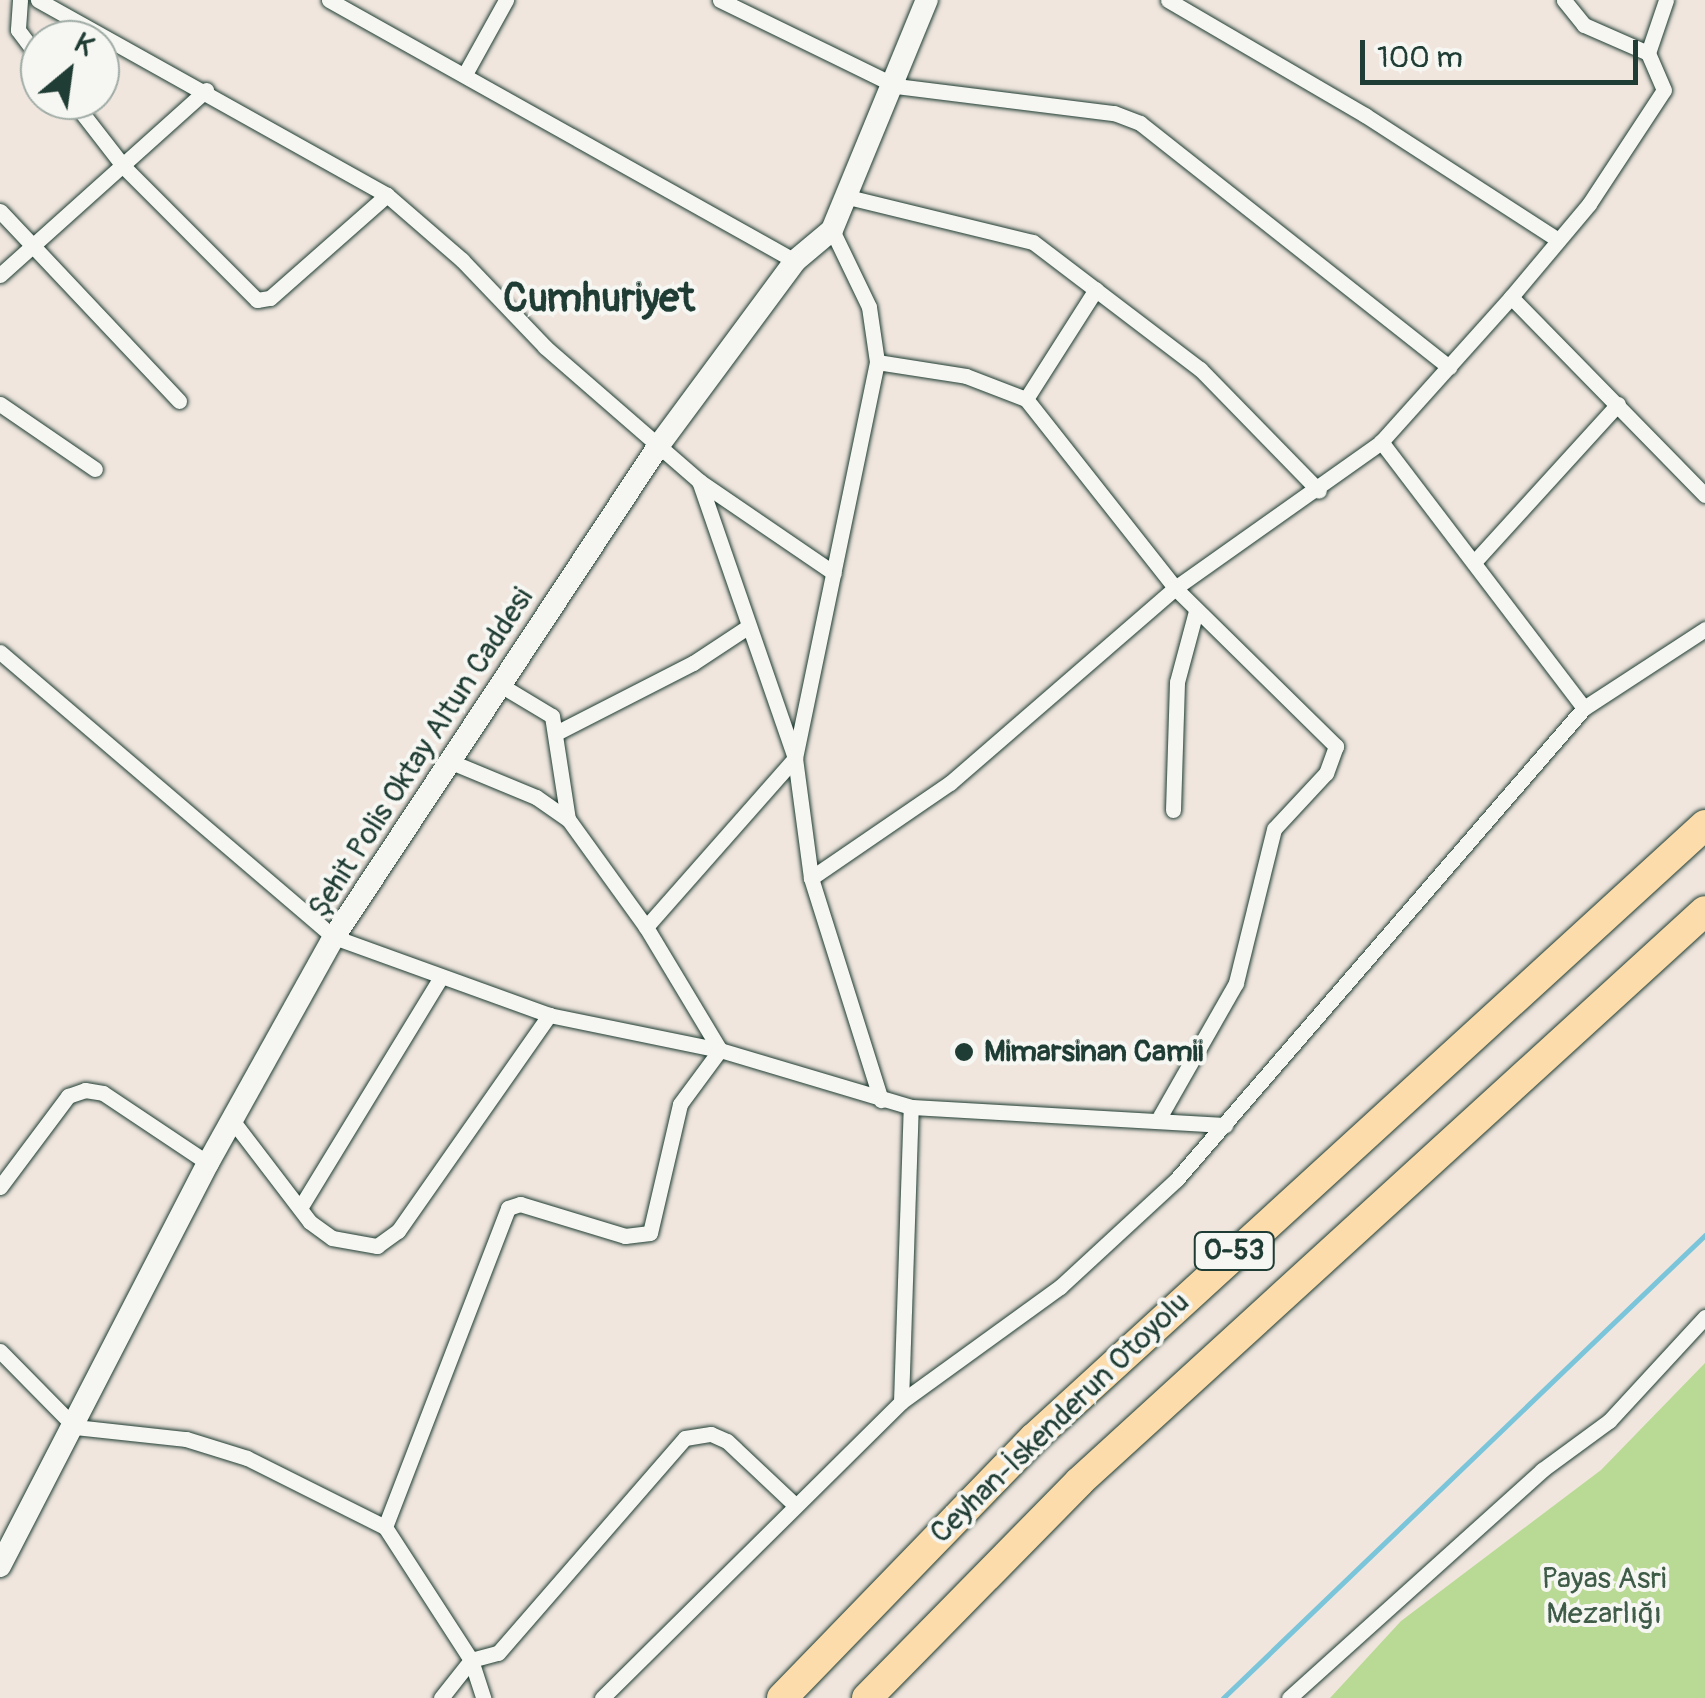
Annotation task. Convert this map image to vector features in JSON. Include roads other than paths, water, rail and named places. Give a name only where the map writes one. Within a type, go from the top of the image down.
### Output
[{"type":"highway","name":"Ceyhan-İskenderun Otoyolu","points":[[782,1698],[1048,1425],[1705,826]]},
{"type":"highway","name":"Ceyhan-İskenderun Otoyolu","points":[[868,1698],[1079,1482],[1705,911]]},
{"type":"street","points":[[20,0],[20,33]]},
{"type":"street","points":[[329,0],[795,262]]},
{"type":"street","points":[[465,74],[506,0]]},
{"type":"street","points":[[720,0],[896,86],[1114,113],[1140,122],[1449,367]]},
{"type":"street","name":"Şehit Polis Oktay Altun Caddesi","points":[[0,1566],[75,1428],[208,1163],[334,938],[659,445],[795,262],[832,230],[896,86],[927,0]]},
{"type":"street","points":[[1168,0],[1365,115],[1558,240]]},
{"type":"street","points":[[811,878],[950,783],[1175,588],[1319,491],[1381,442],[1511,297],[1558,240],[1658,103],[1663,78],[1648,53],[1584,25],[1564,0]]},
{"type":"street","points":[[1648,53],[1666,0]]},
{"type":"street","points":[[43,1],[387,194],[462,260],[544,347],[700,481],[834,573]]},
{"type":"street","points":[[0,275],[206,90]]},
{"type":"street","points":[[88,120],[124,167],[258,300],[270,298],[387,194]]},
{"type":"street","points":[[848,196],[1033,242],[1200,368],[1319,491]]},
{"type":"street","points":[[0,211],[179,401]]},
{"type":"street","points":[[646,927],[795,758],[877,362],[870,307],[832,230]]},
{"type":"street","points":[[1026,399],[1096,289]]},
{"type":"street","points":[[1511,297],[1705,496]]},
{"type":"street","points":[[877,362],[966,376],[1026,399],[1175,588],[1336,746],[1326,773],[1274,829],[1236,983],[1160,1116]]},
{"type":"street","points":[[0,404],[96,469]]},
{"type":"street","points":[[1476,560],[1618,404]]},
{"type":"street","points":[[1381,442],[1476,560],[1584,708]]},
{"type":"street","points":[[700,481],[746,628],[795,758],[811,878],[880,1100]]},
{"type":"street","points":[[1174,810],[1177,682],[1196,611]]},
{"type":"street","points":[[558,732],[693,664],[746,628]]},
{"type":"street","points":[[602,1698],[902,1402],[1106,1248],[1225,1125],[1584,708],[1705,629]]},
{"type":"street","points":[[0,652],[334,938],[439,980],[549,1015],[720,1050],[911,1107],[1160,1116],[1225,1125]]},
{"type":"street","points":[[502,686],[552,716],[558,732],[568,819]]},
{"type":"street","points":[[449,761],[536,797],[568,819],[646,927],[720,1050]]},
{"type":"street","points":[[300,1208],[439,980]]},
{"type":"street","points":[[232,1120],[300,1208],[332,1238],[378,1246],[398,1231],[549,1015]]},
{"type":"street","points":[[385,1527],[508,1208],[520,1204],[625,1236],[650,1233],[680,1104],[720,1050]]},
{"type":"street","points":[[0,1187],[68,1096],[85,1090],[103,1093],[208,1163]]},
{"type":"street","points":[[902,1402],[911,1107]]},
{"type":"street","points":[[1289,1698],[1542,1470],[1609,1421],[1705,1317]]},
{"type":"street","points":[[0,1352],[75,1428],[201,1444],[246,1458],[385,1527],[471,1660],[483,1698]]},
{"type":"street","points":[[441,1698],[471,1660],[498,1653],[685,1438],[711,1434],[727,1441],[795,1505]]},
{"type":"waterway","points":[[1223,1698],[1705,1235]]},
{"type":"place","name":"Mimarsinan Camii","points":[[964,1052]]},
{"type":"district","name":"Cumhuriyet","points":[[599,299]]},
{"type":"park label","name":"Payas Asri Mezarlığı","points":[[1604,1596]]}]
